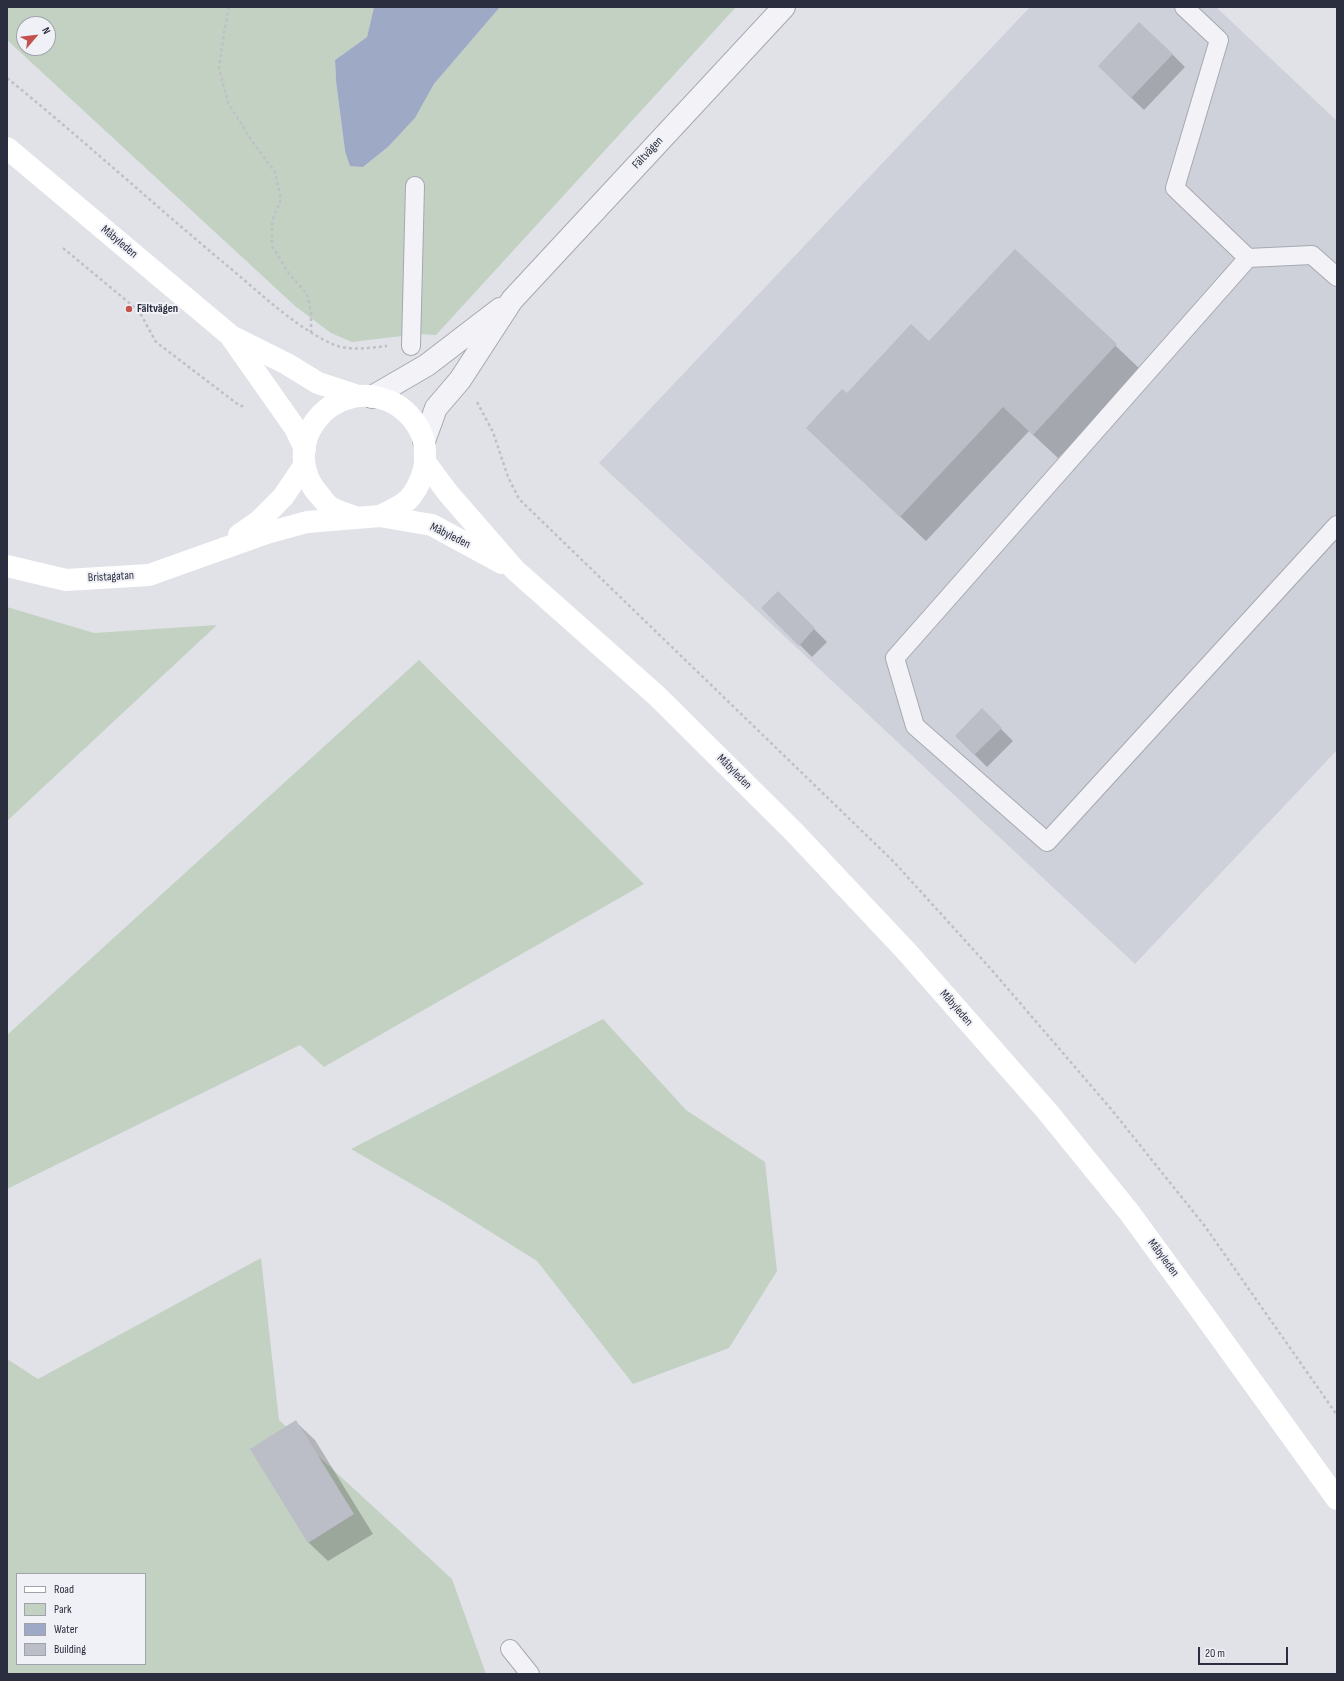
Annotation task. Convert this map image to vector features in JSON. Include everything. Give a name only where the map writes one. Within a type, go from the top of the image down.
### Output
[{"type":"street","name":"Fältvägen","points":[[365,396],[427,365],[512,300],[784,7]]},
{"type":"street","name":"Måbyleden","points":[[7,148],[231,336],[287,364],[318,383],[365,396],[384,398],[401,407],[415,422],[425,452],[448,493],[515,570],[657,696],[794,832],[907,952],[1046,1110],[1129,1212],[1337,1500]]},
{"type":"street","name":"Fältvägen","points":[[425,452],[436,408],[460,380],[512,300]]},
{"type":"street","name":"Måbyleden","points":[[231,336],[295,428],[305,458],[312,487],[331,508],[355,517],[380,516],[432,525],[515,570]]},
{"type":"street","points":[[305,458],[305,440],[314,422],[328,407],[342,400],[365,396]]},
{"type":"street","name":"Måbyleden","points":[[380,516],[405,502],[420,483],[425,452]]},
{"type":"street","name":"Bristagatan","points":[[213,553],[260,521],[283,497],[305,458]]},
{"type":"street","name":"Bristagatan","points":[[7,566],[66,580],[149,575],[213,553],[267,532],[307,522],[355,517]]},
{"type":"lane","points":[[1184,7],[1219,40],[1175,188],[1248,258]]},
{"type":"lane","points":[[411,346],[415,186]]},
{"type":"lane","points":[[1337,277],[1312,255],[1248,258],[895,658],[915,726],[1046,842],[1337,525]]},
{"type":"lane","points":[[510,1649],[530,1674]]},
{"type":"path","points":[[229,7],[219,68],[228,103],[254,144],[275,172],[281,198],[272,221],[272,246],[290,275],[307,294],[311,312],[311,332]]},
{"type":"path","points":[[7,78],[284,313]]},
{"type":"path","points":[[63,248],[139,311],[156,342],[240,406],[252,406]]},
{"type":"path","points":[[539,519],[894,862],[990,968],[1111,1109],[1204,1226],[1337,1415]]},
{"type":"shaded area","points":[[1030,7],[1216,7],[1337,121],[1337,750],[1135,964],[599,463]]},
{"type":"green space","points":[[7,7],[374,7],[367,37],[335,60],[336,81],[345,151],[363,167],[388,147],[415,118],[434,84],[500,7],[736,7],[436,335],[418,334],[352,342],[331,333],[295,306],[24,56],[56,56],[56,16],[16,16],[16,48],[7,40]]},
{"type":"green space","points":[[7,607],[94,633],[217,625],[7,821]]},
{"type":"green space","points":[[419,660],[644,884],[324,1067],[300,1045],[7,1189],[7,1035]]},
{"type":"green space","points":[[603,1019],[686,1110],[765,1162],[777,1271],[729,1348],[633,1384],[537,1261],[446,1204],[351,1149]]},
{"type":"green space","points":[[261,1258],[279,1420],[452,1579],[486,1674],[7,1674],[7,1359],[38,1379]]},
{"type":"water","points":[[374,7],[500,7],[434,84],[415,118],[388,147],[363,167],[350,166],[345,151],[336,81],[335,60],[367,37]]},
{"type":"building","points":[[1139,22],[1173,54],[1131,98],[1098,66]]},
{"type":"building","points":[[1015,249],[1117,344],[1033,435],[1003,407],[900,517],[806,428],[842,389],[847,393],[911,324],[929,341]]},
{"type":"building","points":[[778,591],[815,628],[799,646],[761,608]]},
{"type":"building","points":[[982,708],[1002,728],[974,755],[955,736]]},
{"type":"building","points":[[296,1420],[354,1514],[308,1543],[250,1449]]},
{"type":"place","name":"Fältvägen","points":[[129,309]]}]
